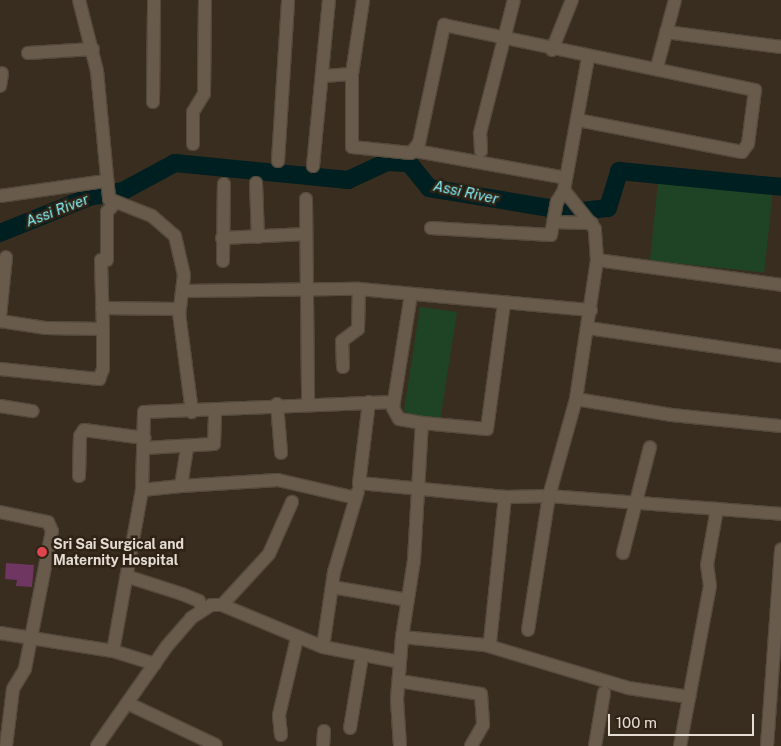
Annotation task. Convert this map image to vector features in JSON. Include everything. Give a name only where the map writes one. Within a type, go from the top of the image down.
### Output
[{"type":"street","points":[[0,369],[99,379],[103,369],[102,308],[104,260],[107,212],[112,201],[106,184],[93,49],[79,0]]},
{"type":"street","points":[[153,102],[154,0]]},
{"type":"street","points":[[193,144],[193,112],[204,94],[205,0]]},
{"type":"street","points":[[278,161],[288,0]]},
{"type":"street","points":[[313,166],[330,0]]},
{"type":"street","points":[[364,0],[352,74],[352,147],[416,151],[567,189],[590,220],[597,260],[591,310],[576,399],[549,496],[528,630]]},
{"type":"street","points":[[482,151],[480,133],[514,0]]},
{"type":"street","points":[[552,50],[572,0]]},
{"type":"street","points":[[657,67],[674,0]]},
{"type":"street","points":[[416,151],[444,25],[588,58],[657,67],[755,90],[746,150],[633,133],[577,120]]},
{"type":"street","points":[[666,32],[781,47]]},
{"type":"street","points":[[28,53],[93,49]]},
{"type":"street","points":[[431,228],[551,235],[557,202],[567,189],[588,58]]},
{"type":"street","points":[[323,76],[352,74]]},
{"type":"street","points":[[256,183],[258,236]]},
{"type":"street","points":[[0,196],[106,184]]},
{"type":"street","points":[[223,261],[224,184]]},
{"type":"street","points":[[306,199],[308,403]]},
{"type":"street","points":[[112,201],[152,216],[172,232],[184,275],[184,291],[180,308],[192,412]]},
{"type":"street","points":[[554,219],[590,220]]},
{"type":"street","points":[[222,238],[306,234]]},
{"type":"street","points":[[0,316],[1,291],[6,257]]},
{"type":"street","points":[[597,260],[781,285]]},
{"type":"street","points":[[184,291],[359,289],[591,310]]},
{"type":"street","points":[[343,367],[342,341],[358,329],[359,289]]},
{"type":"street","points":[[411,294],[394,402],[399,419],[422,423],[487,429],[504,303]]},
{"type":"street","points":[[102,308],[180,308]]},
{"type":"street","points":[[0,321],[46,328],[103,328]]},
{"type":"street","points":[[588,328],[781,356]]},
{"type":"street","points":[[576,399],[672,414],[781,426]]},
{"type":"street","points":[[323,647],[332,587],[359,483],[369,402]]},
{"type":"street","points":[[113,652],[129,577],[142,490],[144,412],[215,412],[277,404],[394,402]]},
{"type":"street","points":[[277,404],[280,453]]},
{"type":"street","points":[[0,406],[33,411]]},
{"type":"street","points":[[79,476],[80,436],[84,430],[144,443],[187,449],[214,444],[215,412]]},
{"type":"street","points":[[400,746],[400,662],[414,560],[416,487],[422,423]]},
{"type":"street","points":[[623,553],[650,447]]},
{"type":"street","points":[[182,486],[187,449]]},
{"type":"street","points":[[142,490],[278,480],[356,498]]},
{"type":"street","points":[[359,483],[505,497],[549,496],[781,514]]},
{"type":"street","points":[[485,645],[492,635],[505,497]]},
{"type":"street","points":[[222,605],[235,586],[269,554],[292,502]]},
{"type":"street","points":[[680,746],[710,586],[707,565],[717,509]]},
{"type":"street","points":[[0,512],[52,526],[24,673],[13,689],[6,746]]},
{"type":"street","points":[[767,746],[781,548]]},
{"type":"street","points":[[129,577],[200,601],[202,609]]},
{"type":"street","points":[[332,587],[408,600]]},
{"type":"street","points":[[97,746],[155,664],[202,609],[222,605],[297,638],[323,647],[400,662]]},
{"type":"street","points":[[0,633],[113,652],[155,664]]},
{"type":"street","points":[[402,637],[485,645],[628,688],[689,697]]},
{"type":"street","points":[[281,735],[279,715],[297,638]]},
{"type":"street","points":[[350,728],[362,656]]},
{"type":"street","points":[[399,681],[481,694],[483,725],[471,746]]},
{"type":"street","points":[[595,746],[604,693]]},
{"type":"street","points":[[127,703],[216,745]]},
{"type":"street","points":[[323,746],[324,731]]},
{"type":"green space","points":[[658,183],[772,195],[764,273],[650,261]]},
{"type":"green space","points":[[420,307],[457,312],[440,421],[414,419],[404,410]]},
{"type":"building","points":[[6,563],[34,565],[32,587],[16,586],[17,580],[5,579]]},
{"type":"waterway","name":"Assi River","points":[[0,233],[89,197],[123,191],[175,163],[348,180],[387,162],[409,163],[429,188],[574,212],[608,208],[619,171],[781,187]]},
{"type":"place","name":"Sri Sai Surgical and Maternity Hospital","points":[[42,552]]}]
